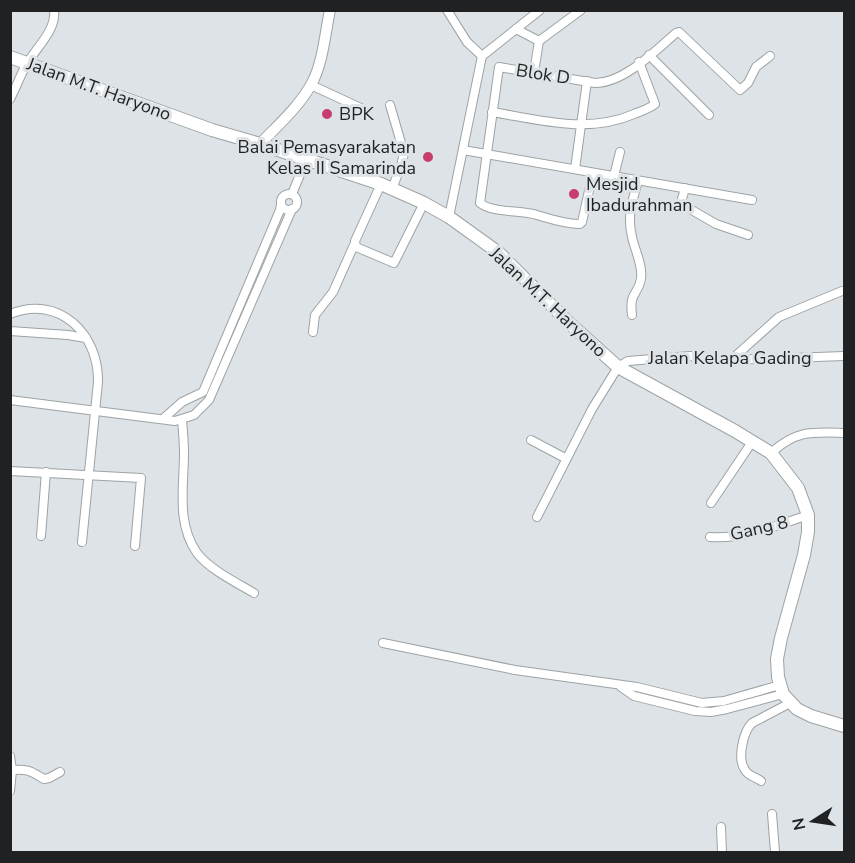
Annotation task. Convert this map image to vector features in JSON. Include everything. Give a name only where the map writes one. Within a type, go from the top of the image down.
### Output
[{"type":"main road","name":"Jalan M.T. Haryono","points":[[10,57],[212,130],[386,186],[424,203],[500,254],[568,322],[618,367],[771,453],[798,488],[808,515],[804,555],[777,660],[778,677],[785,694]]},
{"type":"main road","points":[[785,694],[797,709],[811,716],[844,726]]},
{"type":"street","points":[[10,99],[27,64],[50,28],[55,16],[54,10]]},
{"type":"street","points":[[260,144],[289,114],[311,85],[330,10]]},
{"type":"street","points":[[447,10],[466,42],[482,56]]},
{"type":"street","points":[[449,218],[482,56],[540,10]]},
{"type":"street","points":[[534,72],[539,41],[581,10]]},
{"type":"street","points":[[516,29],[539,41]]},
{"type":"street","name":"Blok D","points":[[492,112],[500,67],[595,83],[609,82],[679,32],[740,90],[748,83],[756,68],[771,56]]},
{"type":"street","points":[[649,55],[709,115]]},
{"type":"street","points":[[593,173],[582,222],[577,225],[482,206],[479,199],[492,112],[580,126],[612,122],[654,106],[654,99],[639,62]]},
{"type":"street","points":[[575,169],[587,81]]},
{"type":"street","points":[[311,85],[365,110]]},
{"type":"street","points":[[313,332],[315,315],[333,292],[354,245],[386,186],[401,166],[404,153],[390,105]]},
{"type":"street","points":[[463,150],[752,200]]},
{"type":"street","points":[[614,176],[620,152]]},
{"type":"street","points":[[292,194],[306,160]]},
{"type":"street","points":[[632,315],[631,298],[641,280],[641,269],[631,237],[628,213],[638,181]]},
{"type":"street","points":[[686,188],[682,199],[683,205],[716,225],[748,235]]},
{"type":"street","points":[[10,400],[182,420],[200,411],[281,207],[283,195],[292,194]]},
{"type":"street","points":[[164,418],[182,402],[206,395],[297,202],[292,194]]},
{"type":"street","points":[[354,245],[394,262],[424,203]]},
{"type":"street","points":[[281,207],[292,209]]},
{"type":"street","points":[[731,360],[779,317],[842,291]]},
{"type":"street","points":[[10,314],[35,309],[67,316],[87,338],[93,350],[98,369],[82,542]]},
{"type":"street","points":[[10,331],[87,338]]},
{"type":"street","name":"Jalan Kelapa Gading","points":[[618,367],[636,358],[690,356],[731,360],[844,356]]},
{"type":"street","points":[[537,517],[565,458],[618,367]]},
{"type":"street","points":[[10,406],[29,402]]},
{"type":"street","points":[[182,420],[184,455],[182,505],[190,537],[197,553],[232,580],[254,593]]},
{"type":"street","points":[[771,453],[784,441],[804,433],[844,433]]},
{"type":"street","points":[[531,440],[565,458]]},
{"type":"street","points":[[711,503],[753,442]]},
{"type":"street","points":[[10,471],[141,478],[135,546]]},
{"type":"street","points":[[41,536],[46,472]]},
{"type":"street","name":"Gang 8","points":[[710,537],[748,535],[808,515]]},
{"type":"street","points":[[383,643],[514,670],[621,686],[634,696],[695,711],[728,709],[785,694]]},
{"type":"street","points":[[761,781],[747,774],[743,767],[743,742],[748,727],[785,694]]},
{"type":"street","points":[[10,756],[12,770],[10,791]]},
{"type":"street","points":[[12,770],[35,771],[44,779],[60,772]]},
{"type":"street","points":[[772,814],[774,852]]},
{"type":"street","points":[[721,827],[722,852]]},
{"type":"place","name":"BPK","points":[[327,114]]},
{"type":"place","name":"Balai Pemasyarakatan Kelas II Samarinda","points":[[428,157]]},
{"type":"place","name":"Mesjid Ibadurahman","points":[[574,194]]}]
